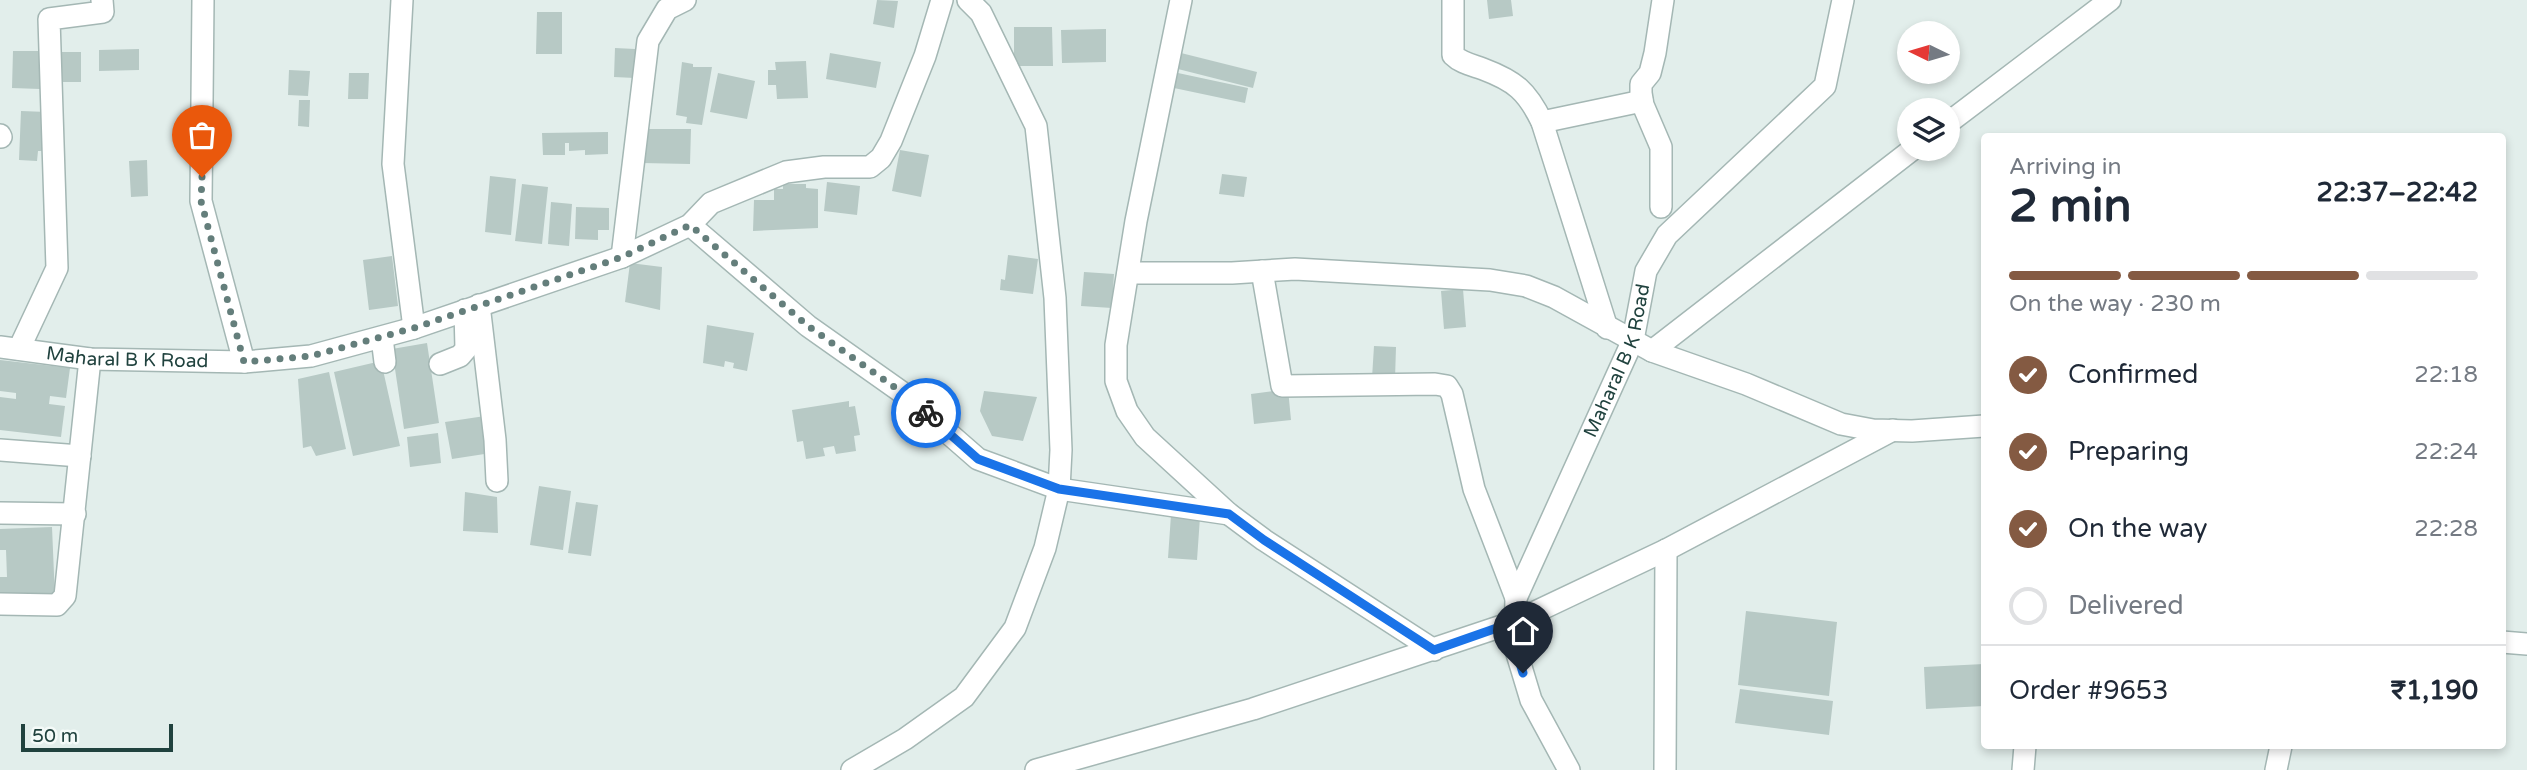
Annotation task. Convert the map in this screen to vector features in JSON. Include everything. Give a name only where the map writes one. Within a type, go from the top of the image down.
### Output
[{"type":"street","points":[[9,348],[57,268],[49,19],[103,12],[102,0]]},
{"type":"street","points":[[203,0],[201,201],[244,362]]},
{"type":"street","points":[[402,0],[393,164],[414,328]]},
{"type":"street","points":[[622,257],[648,41],[667,9],[685,0]]},
{"type":"street","name":"Maharal B K Road","points":[[9,348],[90,359],[244,362],[311,356],[414,328],[622,257],[690,225],[711,203],[786,172],[824,167],[870,167],[881,158],[925,57],[942,0]]},
{"type":"street","points":[[852,770],[905,739],[964,697],[1014,628],[1045,548],[1059,489],[1061,450],[1055,298],[1036,126],[981,13],[968,0]]},
{"type":"street","points":[[1181,0],[1116,345],[1116,381],[1127,411],[1145,436],[1229,514],[1264,540],[1434,650]]},
{"type":"street","points":[[1452,0],[1453,55],[1460,61],[1508,78],[1530,97],[1542,122],[1607,328]]},
{"type":"street","points":[[1661,207],[1661,147],[1642,101],[1642,84],[1652,65],[1663,0]]},
{"type":"street","name":"Maharal B K Road","points":[[1569,770],[1531,700],[1515,647],[1516,598],[1633,340],[1646,271],[1667,235],[1825,86],[1843,0]]},
{"type":"street","points":[[1960,113],[2110,0]]},
{"type":"street","points":[[1542,122],[1642,101]]},
{"type":"street","points":[[1653,351],[1898,161]]},
{"type":"street","points":[[690,225],[808,326],[900,391],[978,459],[1059,489],[1229,514]]},
{"type":"street","points":[[1128,274],[1295,269],[1490,280],[1526,286],[1554,297],[1653,351],[1746,384],[1840,424],[1893,430],[1981,425]]},
{"type":"street","points":[[1262,271],[1283,386],[1447,386],[1452,394],[1474,489],[1516,598]]},
{"type":"street","points":[[440,364],[460,356],[466,349],[472,307]]},
{"type":"street","points":[[472,307],[495,440],[497,481]]},
{"type":"street","points":[[382,338],[385,362]]},
{"type":"street","points":[[0,604],[52,606],[62,603],[75,514],[90,359]]},
{"type":"street","points":[[1036,770],[1253,709],[1514,622],[1666,550],[1893,430]]},
{"type":"street","points":[[0,450],[80,456]]},
{"type":"street","points":[[0,513],[75,514]]},
{"type":"street","points":[[1665,770],[1666,550]]},
{"type":"street","points":[[2506,642],[2527,644]]},
{"type":"street","points":[[2022,770],[2025,749]]},
{"type":"street","points":[[2276,770],[2280,749]]},
{"type":"building","points":[[877,0],[898,1],[894,28],[873,24]]},
{"type":"building","points":[[1487,0],[1511,0],[1513,16],[1489,19]]},
{"type":"building","points":[[537,12],[562,12],[562,54],[536,54]]},
{"type":"building","points":[[1014,27],[1052,27],[1053,66],[1014,66]]},
{"type":"building","points":[[1106,29],[1106,62],[1062,63],[1061,30]]},
{"type":"building","points":[[615,48],[635,49],[635,78],[614,77]]},
{"type":"building","points":[[139,49],[139,70],[99,71],[99,50]]},
{"type":"building","points":[[13,51],[41,51],[40,89],[12,88]]},
{"type":"building","points":[[62,52],[81,52],[81,82],[61,82]]},
{"type":"building","points":[[830,53],[881,62],[876,88],[826,79]]},
{"type":"building","points":[[1181,53],[1257,72],[1253,88],[1178,69]]},
{"type":"building","points":[[806,61],[808,98],[777,99],[776,85],[768,85],[768,70],[776,70],[775,62]]},
{"type":"building","points":[[682,62],[693,64],[693,67],[712,67],[702,125],[686,123],[687,117],[676,115]]},
{"type":"building","points":[[289,70],[310,71],[308,96],[288,95]]},
{"type":"building","points":[[349,73],[369,73],[368,99],[348,99]]},
{"type":"building","points":[[718,73],[755,81],[747,119],[710,112]]},
{"type":"building","points":[[1178,73],[1248,88],[1245,103],[1174,88]]},
{"type":"building","points":[[299,100],[310,100],[309,127],[298,126]]},
{"type":"building","points":[[21,111],[47,112],[45,151],[38,151],[37,161],[19,160]]},
{"type":"building","points":[[642,129],[691,129],[690,164],[642,163]]},
{"type":"building","points":[[608,132],[608,154],[585,155],[585,150],[569,151],[569,143],[565,143],[565,155],[543,155],[542,133]]},
{"type":"building","points":[[900,150],[929,155],[921,197],[892,191]]},
{"type":"building","points":[[147,160],[148,196],[131,197],[129,161]]},
{"type":"building","points":[[1222,174],[1247,177],[1244,197],[1219,194]]},
{"type":"building","points":[[490,176],[516,179],[511,235],[485,232]]},
{"type":"building","points":[[827,182],[860,186],[857,215],[824,211]]},
{"type":"building","points":[[522,184],[548,187],[542,244],[515,241]]},
{"type":"building","points":[[783,184],[806,184],[806,188],[818,189],[818,228],[753,231],[754,200],[774,200],[774,189],[783,189]]},
{"type":"building","points":[[551,202],[572,204],[569,246],[548,244]]},
{"type":"building","points":[[576,207],[609,208],[609,230],[598,230],[598,240],[575,239]]},
{"type":"building","points":[[1008,255],[1038,259],[1033,294],[1000,290],[1001,279],[1005,280]]},
{"type":"building","points":[[392,256],[398,306],[369,310],[363,260]]},
{"type":"building","points":[[630,263],[662,267],[660,310],[625,302]]},
{"type":"building","points":[[1084,272],[1114,274],[1112,308],[1081,306]]},
{"type":"building","points":[[1463,289],[1466,327],[1444,329],[1441,291]]},
{"type":"building","points":[[707,325],[754,333],[747,371],[733,368],[734,363],[725,361],[724,367],[703,363]]},
{"type":"building","points":[[427,343],[439,423],[404,429],[392,349]]},
{"type":"building","points":[[1374,346],[1396,347],[1395,379],[1372,378]]},
{"type":"building","points":[[0,360],[70,368],[66,398],[50,396],[49,404],[65,406],[61,437],[0,430],[0,397],[16,399],[16,393],[0,391]]},
{"type":"building","points":[[381,361],[400,446],[353,456],[334,372]]},
{"type":"building","points":[[329,372],[346,449],[316,456],[311,446],[303,448],[298,379]]},
{"type":"building","points":[[1288,389],[1291,420],[1254,424],[1251,394]]},
{"type":"building","points":[[984,391],[1037,397],[1023,441],[992,436],[980,411]]},
{"type":"building","points":[[849,401],[849,407],[855,406],[860,435],[854,436],[856,451],[836,454],[834,446],[823,448],[825,456],[806,459],[803,441],[797,442],[792,410]]},
{"type":"building","points":[[485,416],[491,453],[452,459],[445,422]]},
{"type":"building","points":[[438,433],[441,463],[410,467],[407,437]]},
{"type":"building","points":[[539,486],[571,491],[563,550],[530,545]]},
{"type":"building","points":[[465,492],[497,497],[498,533],[463,531]]},
{"type":"building","points":[[576,502],[598,505],[591,556],[568,553]]},
{"type":"building","points":[[1171,515],[1200,517],[1197,560],[1168,558]]},
{"type":"building","points":[[52,527],[55,598],[0,600],[0,577],[7,577],[6,550],[0,550],[0,529]]},
{"type":"building","points":[[1746,611],[1837,622],[1829,696],[1738,685]]},
{"type":"building","points":[[1981,664],[1981,706],[1926,709],[1924,667]]},
{"type":"building","points":[[1740,689],[1833,701],[1829,735],[1735,723]]},
{"type":"way so far","points":[[202,177],[201,201],[244,362],[311,356],[382,338],[622,257],[690,225],[808,326],[900,391],[926,413]]},
{"type":"route","points":[[926,413],[978,459],[1059,489],[1229,514],[1264,540],[1434,650],[1514,622],[1515,647],[1523,673]]}]
